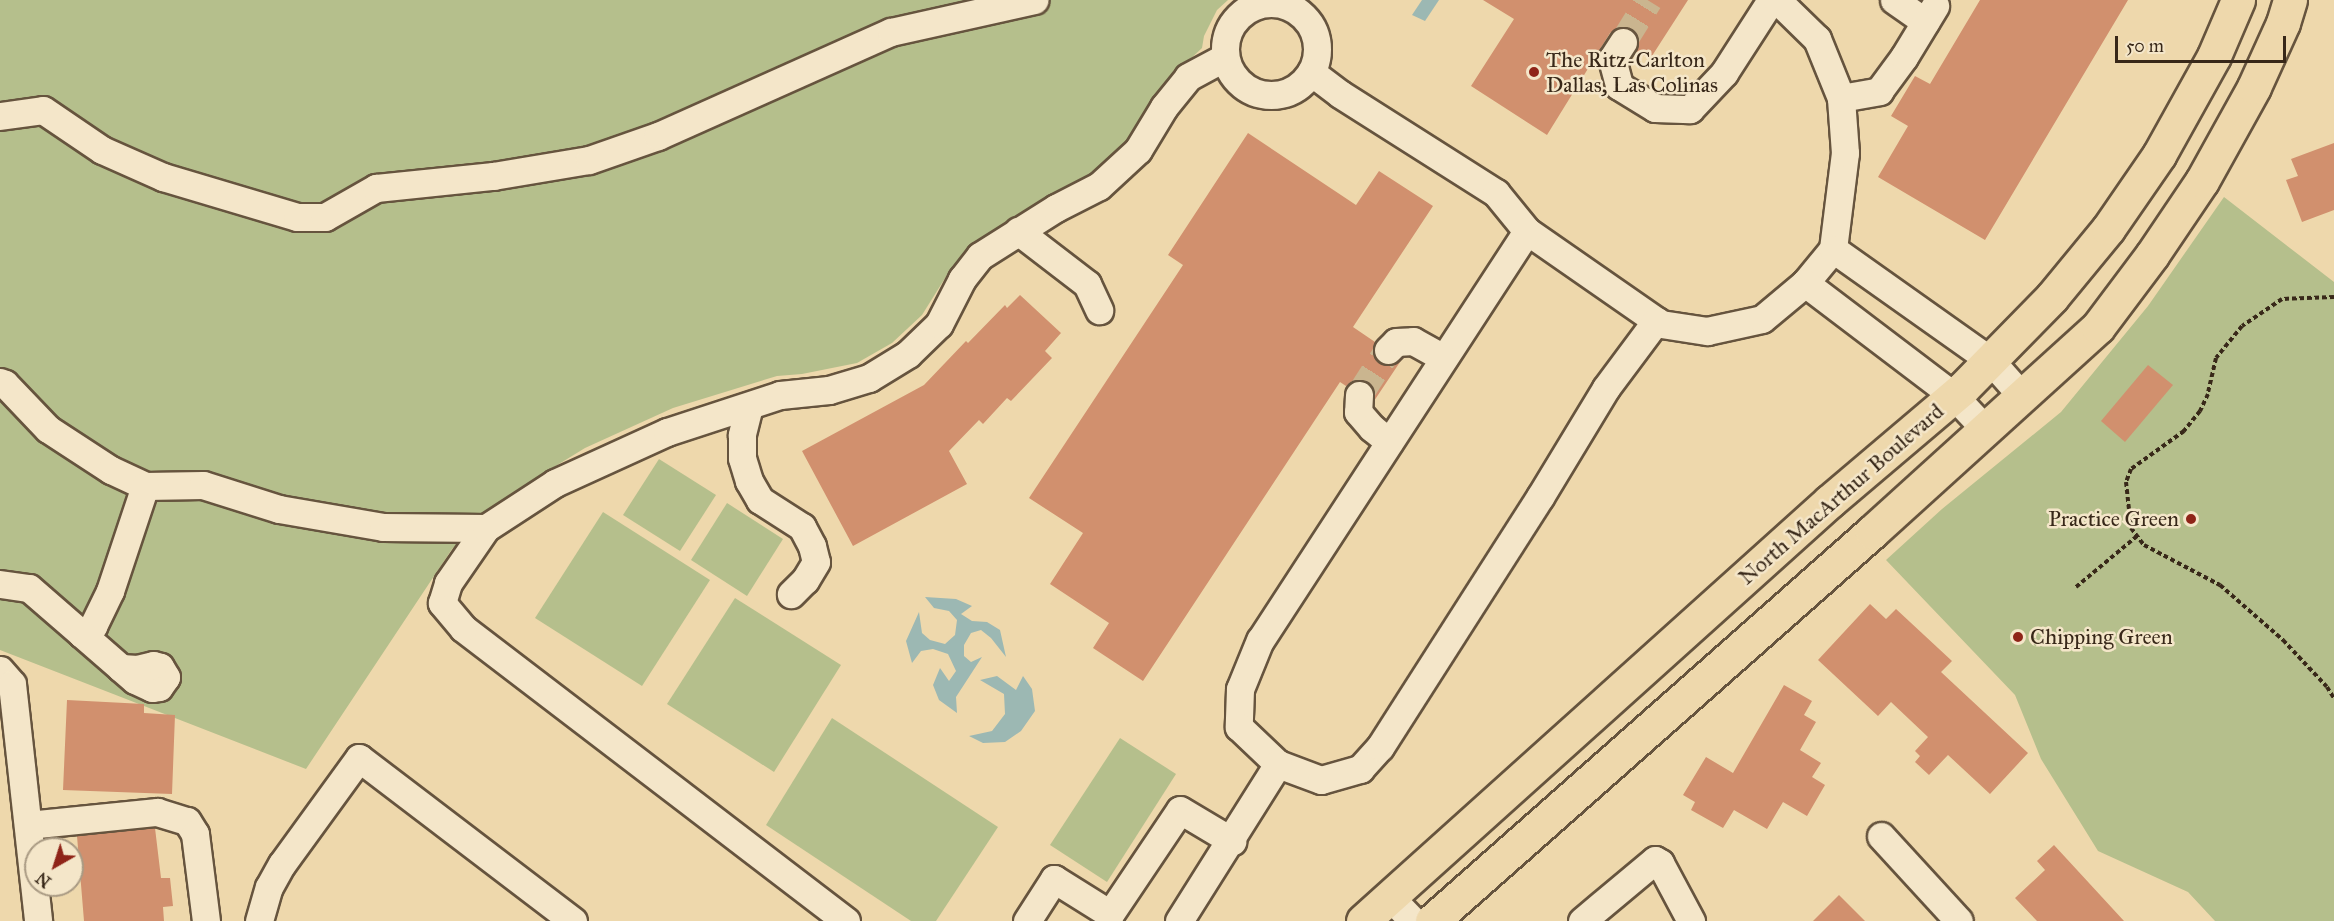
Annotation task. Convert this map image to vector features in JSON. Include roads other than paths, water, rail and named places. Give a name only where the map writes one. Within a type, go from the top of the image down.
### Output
[{"type":"main road","name":"North MacArthur Boulevard","points":[[1363,921],[1830,501],[1954,396],[2052,297],[2108,229],[2152,164],[2214,56],[2238,0]]},
{"type":"main road","name":"North MacArthur Boulevard","points":[[1432,921],[2098,327],[2152,255],[2202,181],[2253,87],[2283,23],[2290,0]]},
{"type":"street","points":[[0,116],[43,110],[102,150],[163,177],[297,217],[325,217],[376,188],[493,176],[589,160],[658,136],[891,32],[1034,0]]},
{"type":"street","points":[[1623,42],[1612,59],[1619,86],[1655,108],[1690,109],[1724,74],[1771,0]]},
{"type":"street","points":[[1311,72],[1340,94],[1496,193],[1527,231],[1656,321],[1661,324],[1707,331],[1762,319],[1805,283],[1833,249],[1845,153],[1841,98],[1816,39],[1777,0]]},
{"type":"street","points":[[1841,98],[1889,96],[1930,14],[1894,0]]},
{"type":"street","points":[[1260,2],[1290,8],[1303,16],[1312,28],[1316,51],[1311,72],[1302,84],[1290,91],[1262,95],[1249,90],[1238,82],[1225,57],[1229,30],[1236,18],[1260,2]]},
{"type":"street","points":[[846,921],[463,628],[442,603],[448,583],[486,528],[555,483],[667,432],[780,395],[829,390],[869,378],[908,354],[939,324],[962,279],[980,256],[1018,231],[1099,186],[1138,150],[1164,107],[1188,77],[1225,57]]},
{"type":"street","points":[[1018,231],[1087,284],[1099,310]]},
{"type":"street","points":[[1527,231],[1260,640],[1240,688],[1239,727],[1278,764],[1321,780],[1360,769],[1380,747],[1540,497],[1606,388],[1656,321]]},
{"type":"street","points":[[1833,249],[1990,360],[2022,396]]},
{"type":"street","points":[[1805,283],[1954,396],[1985,429]]},
{"type":"street","points":[[1388,350],[1396,342],[1413,341],[1443,358]]},
{"type":"street","points":[[0,382],[5,384],[48,429],[111,470],[145,486],[203,485],[279,509],[383,527],[486,528]]},
{"type":"street","points":[[1359,395],[1358,412],[1389,442]]},
{"type":"street","points":[[749,406],[742,435],[742,458],[748,481],[760,500],[802,527],[812,546],[816,562],[805,580],[791,594]]},
{"type":"street","points":[[82,634],[93,626],[111,591],[145,486]]},
{"type":"street","points":[[0,584],[29,588],[121,668]]},
{"type":"street","points":[[0,670],[12,684],[38,921]]},
{"type":"street","points":[[259,921],[269,887],[282,864],[359,758],[573,921]]},
{"type":"street","points":[[1179,921],[1232,841],[1278,764]]},
{"type":"street","points":[[1027,921],[1054,879],[1110,914],[1180,810],[1232,841]]},
{"type":"street","points":[[28,825],[157,812],[187,821],[195,834],[206,921]]},
{"type":"street","points":[[1881,836],[1959,921]]},
{"type":"street","points":[[1581,921],[1654,860],[1660,863],[1691,921]]},
{"type":"street","points":[[1390,897],[1413,921]]},
{"type":"water","points":[[1422,0],[1439,0],[1425,21],[1412,15]]},
{"type":"water","points":[[925,597],[956,599],[972,606],[961,614],[972,621],[987,622],[1000,630],[1006,657],[991,638],[981,630],[971,633],[964,645],[964,656],[971,662],[982,657],[956,697],[957,713],[939,700],[933,685],[940,668],[949,681],[956,671],[948,654],[933,649],[921,651],[912,663],[906,641],[919,612],[922,633],[930,640],[945,644],[955,635],[957,620],[949,611],[934,608]]},
{"type":"water","points":[[997,676],[1016,690],[1023,676],[1032,689],[1035,711],[1021,731],[1005,742],[983,743],[969,736],[992,731],[1005,714],[1004,694],[980,680]]},
{"type":"tunnel","points":[[1623,42],[1649,0]]},
{"type":"tunnel","points":[[1359,395],[1388,350]]},
{"type":"place","name":"The Ritz-Carlton Dallas, Las Colinas","points":[[1534,72]]},
{"type":"place","name":"Practice Green","points":[[2191,519]]},
{"type":"place","name":"Chipping Green","points":[[2018,637]]}]
